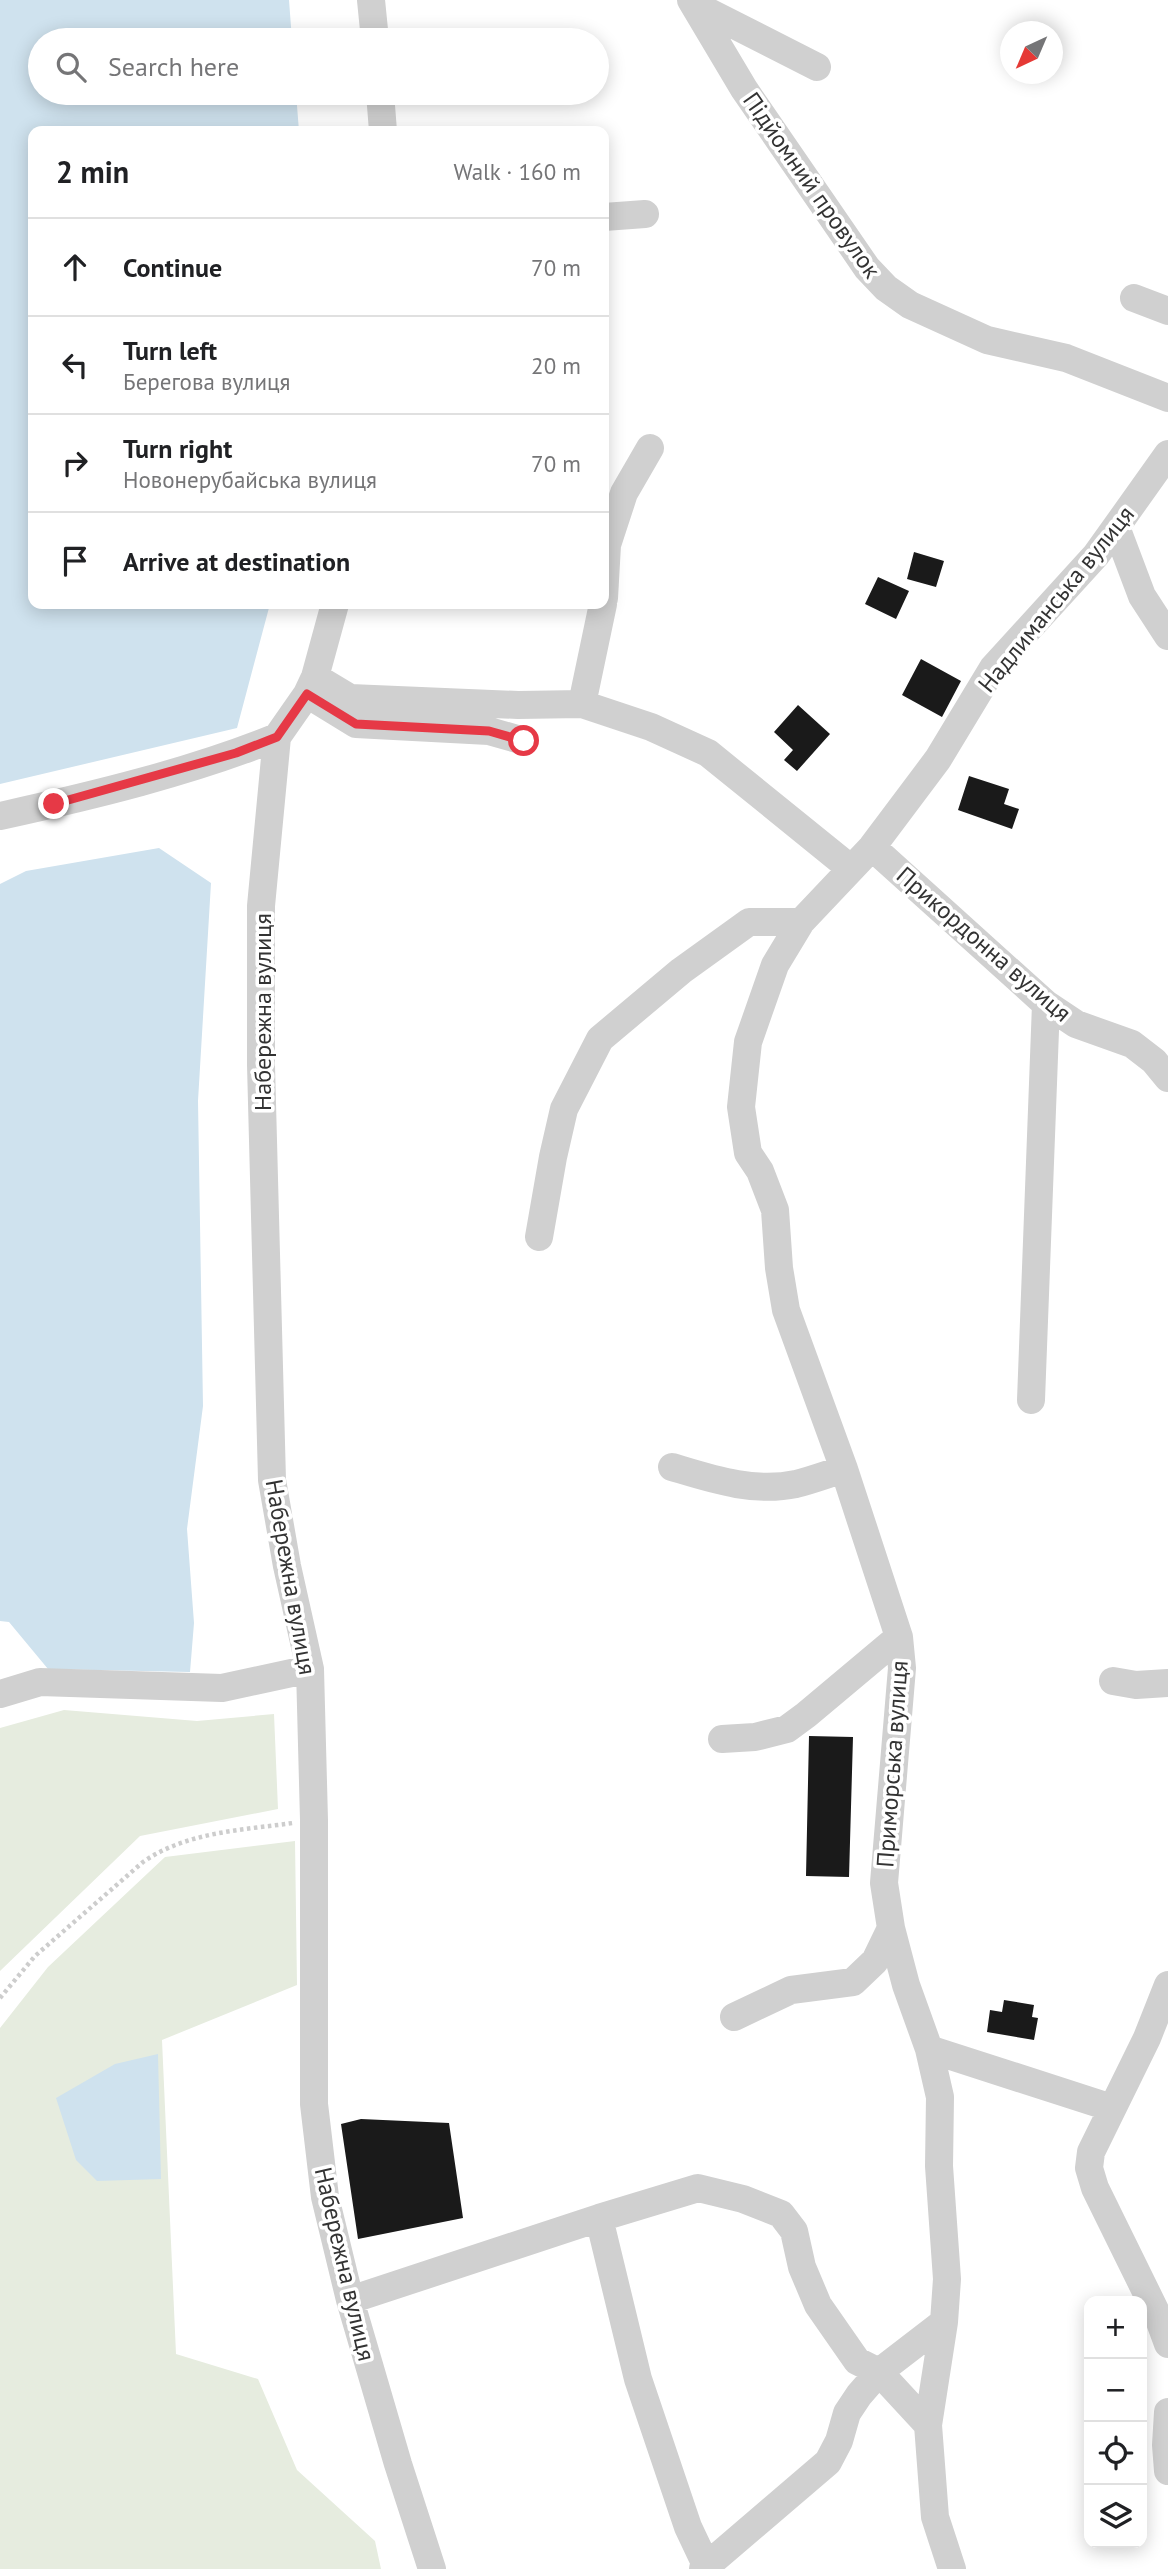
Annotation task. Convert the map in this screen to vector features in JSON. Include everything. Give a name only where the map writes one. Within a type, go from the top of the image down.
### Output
[{"type":"street","points":[[371,0],[374,28]]},
{"type":"street","points":[[693,3],[817,68]]},
{"type":"street","name":"Підйомний провулок","points":[[693,3],[744,89],[867,268],[886,288],[910,305],[987,340],[1066,358],[1168,398]]},
{"type":"street","points":[[381,105],[383,126]]},
{"type":"street","points":[[609,216],[645,214]]},
{"type":"street","points":[[1134,298],[1168,311]]},
{"type":"street","points":[[609,538],[624,493],[650,448]]},
{"type":"street","name":"Надлиманська вулиця","points":[[872,847],[939,759],[993,668],[1096,555],[1168,454]]},
{"type":"street","points":[[1116,527],[1142,596],[1168,636]]},
{"type":"street","points":[[0,816],[54,804],[236,753],[277,737],[311,686],[334,609]]},
{"type":"street","points":[[582,704],[602,609]]},
{"type":"street","points":[[311,686],[350,698],[519,705],[582,704],[650,727],[708,753],[850,868]]},
{"type":"street","points":[[311,686],[356,724],[489,731],[524,741]]},
{"type":"street","name":"Набережна вулиця","points":[[277,737],[261,906],[261,1065],[272,1480],[287,1566],[310,1669],[314,1820],[314,2104],[325,2197],[350,2300],[432,2569]]},
{"type":"street","name":"Приморська вулиця","points":[[872,847],[802,922],[775,965],[748,1042],[741,1107],[748,1153],[760,1171],[775,1210],[779,1268],[786,1310],[844,1469],[899,1637],[902,1668],[884,1883],[891,1928],[906,1985],[929,2049],[940,2097],[939,2166],[947,2279],[944,2322],[928,2425],[935,2517],[953,2569]]},
{"type":"street","name":"Прикордонна вулиця","points":[[872,847],[1046,1004],[1076,1024],[1132,1044],[1154,1061],[1168,1078]]},
{"type":"street","points":[[539,1237],[552,1157],[564,1109],[600,1039],[681,971],[749,922],[802,922]]},
{"type":"street","points":[[1031,1400],[1046,1004]]},
{"type":"street","points":[[672,1467],[727,1484],[762,1487],[795,1484],[844,1469]]},
{"type":"street","points":[[722,1739],[754,1737],[786,1729],[899,1637]]},
{"type":"street","points":[[0,1694],[40,1682],[222,1688],[310,1669]]},
{"type":"street","points":[[1113,1681],[1136,1685],[1168,1683]]},
{"type":"street","points":[[734,2017],[791,1990],[853,1982],[875,1961],[891,1928]]},
{"type":"street","points":[[1168,1985],[1147,2038],[1091,2152],[1089,2168],[1095,2188],[1157,2314],[1168,2344]]},
{"type":"street","points":[[929,2049],[1112,2108]]},
{"type":"street","points":[[350,2300],[698,2188],[743,2199],[781,2214],[794,2231],[802,2267],[818,2305],[857,2361],[879,2372],[928,2425]]},
{"type":"street","points":[[599,2218],[638,2379],[704,2567],[828,2462],[839,2441],[848,2413],[859,2395],[879,2372],[944,2322]]},
{"type":"street","points":[[1168,2412],[1168,2471]]},
{"type":"path","points":[[0,1998],[35,1956],[158,1852],[205,1836],[314,1820]]},
{"type":"shaded area","points":[[64,1710],[197,1721],[274,1714],[278,1809],[140,1836],[0,1971],[0,1728]]},
{"type":"shaded area","points":[[295,1841],[297,1985],[162,2040],[176,2354],[258,2379],[297,2470],[375,2541],[381,2569],[0,2569],[0,2028],[48,1967],[165,1857]]},
{"type":"water","points":[[0,0],[289,0],[291,28],[28,28],[28,105],[297,105],[299,126],[28,126],[28,609],[269,609],[237,728],[0,784]]},
{"type":"water","points":[[159,848],[211,883],[198,1101],[203,1406],[187,1529],[194,1623],[190,1672],[48,1669],[9,1622],[0,1621],[0,884],[26,871]]},
{"type":"water","points":[[158,2054],[161,2179],[97,2181],[76,2160],[56,2098],[115,2064]]},
{"type":"building","points":[[914,552],[944,561],[936,587],[907,579]]},
{"type":"building","points":[[878,577],[909,591],[896,619],[865,604]]},
{"type":"building","points":[[921,659],[961,681],[942,717],[902,695]]},
{"type":"building","points":[[798,705],[830,734],[797,771],[784,760],[793,750],[774,732]]},
{"type":"building","points":[[969,776],[1009,789],[1004,804],[1019,809],[1012,829],[958,810]]},
{"type":"building","points":[[809,1736],[853,1737],[849,1877],[806,1876]]},
{"type":"building","points":[[1004,2000],[1034,2005],[1032,2017],[1038,2018],[1034,2040],[987,2032],[990,2010],[1002,2012]]},
{"type":"building","points":[[361,2119],[449,2123],[463,2218],[358,2239],[341,2124]]},
{"type":"route","points":[[54,804],[236,753],[277,737],[307,694],[356,724],[489,731],[524,741]]}]
